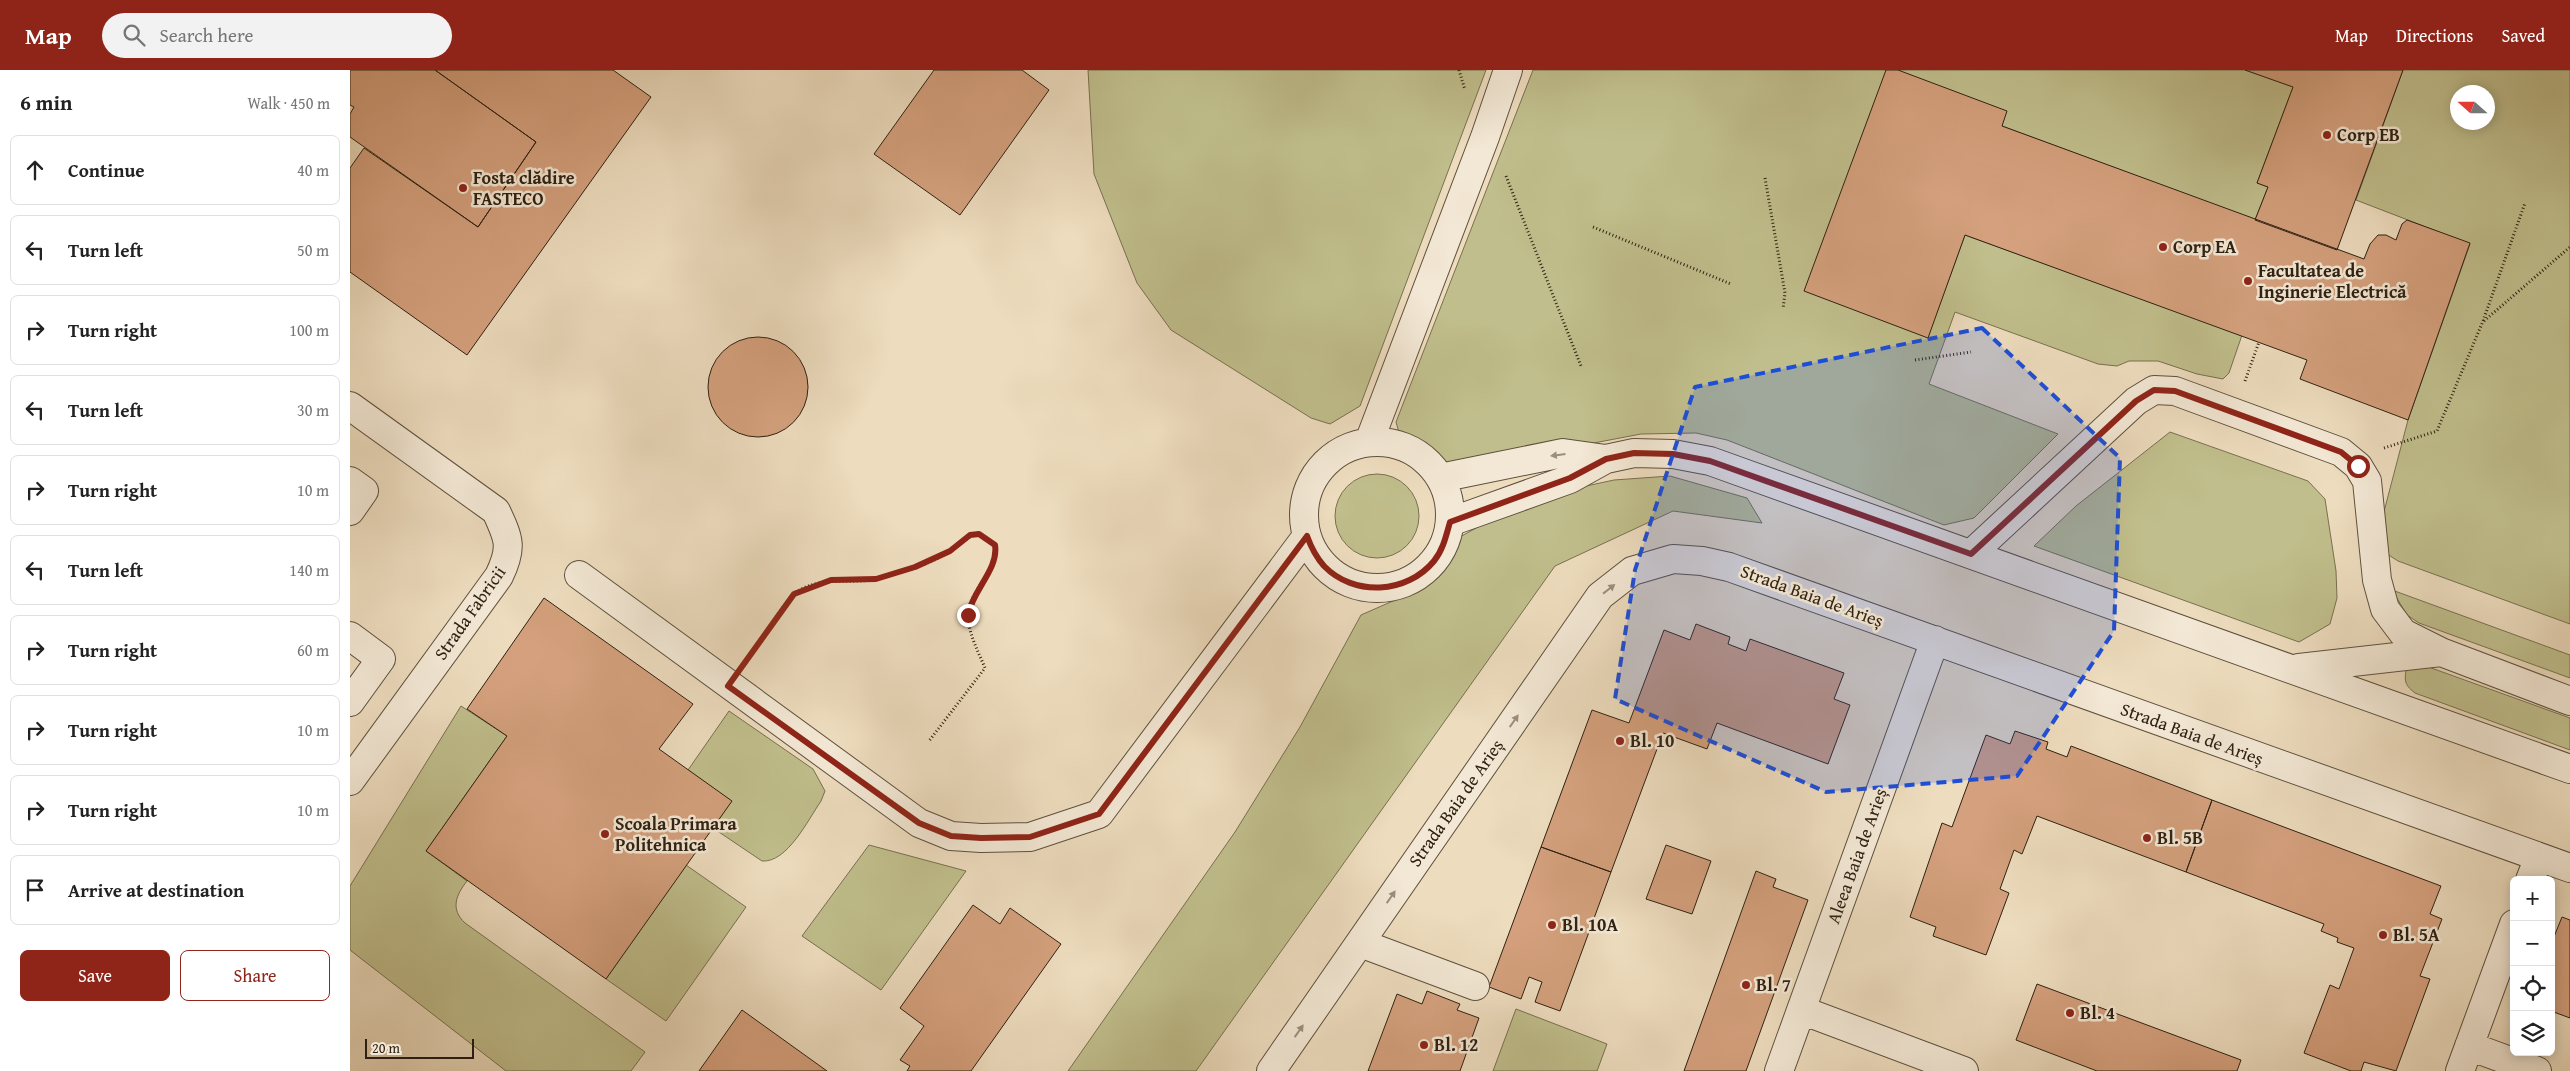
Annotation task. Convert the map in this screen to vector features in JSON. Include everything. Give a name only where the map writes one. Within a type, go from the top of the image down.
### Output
[{"type":"street","points":[[1369,442],[1485,137],[1508,70]]},
{"type":"street","points":[[1971,554],[2136,401],[2154,390],[2175,391],[2341,452],[2367,481],[2377,580],[2385,609],[2403,633],[2441,652],[2570,701]]},
{"type":"street","name":"Strada Fabricii","points":[[350,406],[496,511],[507,536],[509,556],[499,576],[350,781]]},
{"type":"street","points":[[1369,442],[1390,443],[1410,450],[1427,461],[1440,478],[1450,507],[1450,522],[1445,543],[1434,561],[1418,576],[1399,585],[1378,589],[1357,586],[1338,577],[1324,566],[1314,552],[1307,536],[1304,510],[1306,497],[1319,472],[1340,452],[1369,442]]},
{"type":"street","points":[[1440,478],[1563,453],[1606,459]]},
{"type":"street","points":[[1450,522],[1570,478],[1606,459],[1634,453],[1663,454],[1710,461],[2570,769]]},
{"type":"street","points":[[350,481],[364,491],[350,511]]},
{"type":"street","points":[[579,575],[728,686],[919,823],[951,836],[981,838],[1030,837],[1099,814],[1307,536]]},
{"type":"street","name":"Strada Baia de Arieș","points":[[1271,1071],[1600,596],[1632,571],[1673,559],[1702,561],[1729,566],[1935,640],[2535,868],[2570,868]]},
{"type":"street","points":[[350,636],[381,659],[350,702]]},
{"type":"street","name":"Aleea Baia de Arieș","points":[[1779,1071],[1935,640]]},
{"type":"street","points":[[2292,669],[2441,652]]},
{"type":"street","points":[[2510,935],[2464,1059],[2537,1071]]},
{"type":"street","points":[[1360,943],[1475,986]]},
{"type":"street","points":[[1801,1010],[1964,1071]]},
{"type":"path","points":[[1506,174],[1581,366]]},
{"type":"path","points":[[1765,178],[1785,294],[1783,309]]},
{"type":"path","points":[[2350,460],[2437,431],[2483,321],[2525,203]]},
{"type":"path","points":[[1593,227],[1731,284]]},
{"type":"path","points":[[2483,321],[2570,247]]},
{"type":"path","points":[[2234,412],[2259,342]]},
{"type":"path","points":[[1915,360],[1971,352]]},
{"type":"path","points":[[728,686],[794,594],[831,580],[876,579],[915,567],[950,551],[970,535],[979,534],[995,545],[997,555],[970,604],[968,615],[970,631],[985,668],[929,741]]},
{"type":"highlighted area","points":[[1982,328],[2120,458],[2114,631],[2017,776],[1826,792],[1615,699],[1635,570],[1695,387]]},
{"type":"shaded area","points":[[1088,70],[1486,70],[1360,406],[1330,424],[1311,418],[1171,330],[1137,283],[1094,174]]},
{"type":"shaded area","points":[[1533,70],[1886,70],[1928,337],[1965,235],[2242,335],[2229,373],[2223,379],[2197,374],[2158,361],[2129,361],[2117,366],[2098,364],[1955,312],[1929,384],[2058,434],[1974,518],[1944,525],[1727,440],[1696,433],[1641,434],[1447,471],[1417,444],[1400,436],[1396,422]]},
{"type":"shaded area","points":[[1898,70],[2245,70],[2293,87],[2257,183],[2268,187],[2255,220],[2002,126]]},
{"type":"shaded area","points":[[2403,70],[2570,70],[2570,624],[2398,561],[2384,552],[2381,523],[2408,420],[2470,244],[2356,200]]},
{"type":"shaded area","points":[[2170,432],[2308,481],[2325,499],[2336,571],[2337,598],[2330,624],[2299,642],[2034,546],[2076,506]]},
{"type":"shaded area","points":[[1377,474],[1393,477],[1407,486],[1416,500],[1419,516],[1416,532],[1407,546],[1393,555],[1377,558],[1361,555],[1347,546],[1338,532],[1335,516],[1338,500],[1347,486],[1361,477]]},
{"type":"shaded area","points":[[1670,476],[1747,498],[1762,523],[1673,511],[1555,566],[1196,1071],[1068,1071],[1235,832],[1300,727],[1361,615],[1402,597],[1431,575],[1449,554],[1458,538],[1498,516],[1549,494],[1614,480]]},
{"type":"shaded area","points":[[2392,590],[2570,655],[2570,678],[2419,623],[2407,615]]},
{"type":"shaded area","points":[[2414,665],[2423,665],[2570,718],[2570,750],[2415,693],[2408,686],[2405,678],[2406,671]]},
{"type":"shaded area","points":[[461,706],[507,736],[426,851],[467,881],[456,902],[457,912],[465,923],[645,1052],[631,1071],[506,1071],[350,950],[350,886]]},
{"type":"shaded area","points":[[729,711],[813,769],[825,791],[821,801],[796,839],[780,855],[771,860],[762,861],[713,828],[731,801],[688,770]]},
{"type":"shaded area","points":[[869,845],[966,871],[881,990],[802,936]]},
{"type":"shaded area","points":[[686,865],[746,907],[666,1021],[606,979]]},
{"type":"shaded area","points":[[1516,1009],[1607,1044],[1597,1071],[1493,1071]]},
{"type":"building","name":"Fosta clădire FASTECO","points":[[350,70],[435,70],[536,142],[478,227],[350,137],[350,114],[354,107],[350,105]]},
{"type":"building","points":[[435,70],[613,70],[651,97],[467,355],[350,272],[350,168],[364,148],[478,227],[536,142]]},
{"type":"building","points":[[934,70],[1022,70],[1049,90],[960,215],[874,154]]},
{"type":"building","name":"Corp EA","points":[[1886,70],[1898,70],[2007,111],[2002,126],[2364,259],[2370,244],[2378,235],[2386,235],[2396,240],[2402,224],[2407,220],[2470,243],[2408,420],[2300,379],[2307,360],[1965,235],[1928,338],[1804,291]]},
{"type":"building","name":"Corp EB","points":[[2245,70],[2403,70],[2337,250],[2255,220],[2268,187],[2257,183],[2293,87]]},
{"type":"building","points":[[758,337],[777,341],[793,352],[804,368],[808,387],[804,406],[793,422],[777,433],[758,437],[739,433],[723,422],[712,406],[708,387],[712,368],[723,352],[739,341]]},
{"type":"building","points":[[544,598],[693,704],[659,749],[732,801],[606,979],[426,851],[507,736],[467,709]]},
{"type":"building","name":"Bl. 10","points":[[1696,624],[1730,637],[1728,644],[1746,651],[1750,639],[1844,673],[1834,699],[1850,705],[1828,764],[1717,723],[1707,749],[1663,733],[1611,872],[1541,847],[1592,710],[1629,723],[1664,630],[1690,640]]},
{"type":"building","name":"Bl. 5B","points":[[2015,731],[2048,742],[2046,749],[2067,757],[2071,746],[2212,800],[2186,872],[2037,816],[2022,854],[2014,850],[2000,889],[2009,893],[1986,955],[1933,936],[1936,927],[1910,917],[1942,823],[1952,827],[1986,735],[2010,744]]},
{"type":"building","name":"Bl. 5A","points":[[2212,800],[2441,886],[2430,914],[2442,919],[2420,976],[2430,979],[2396,1071],[2364,1062],[2361,1071],[2351,1071],[2304,1053],[2330,985],[2339,989],[2354,948],[2337,942],[2338,938],[2321,931],[2324,924],[2186,872]]},
{"type":"building","points":[[1666,845],[1711,861],[1692,914],[1646,899]]},
{"type":"building","name":"Bl. 10A","points":[[1541,847],[1611,872],[1560,1011],[1535,1002],[1542,982],[1529,977],[1521,999],[1489,987]]},
{"type":"building","name":"Bl. 7","points":[[1756,871],[1776,879],[1773,887],[1808,900],[1746,1071],[1684,1071]]},
{"type":"building","points":[[973,905],[1000,924],[1010,908],[1061,944],[971,1071],[907,1071],[910,1066],[900,1060],[924,1026],[900,1008]]},
{"type":"building","points":[[2562,917],[2570,920],[2570,1018],[2555,1012],[2555,934]]},
{"type":"building","name":"Bl. 4","points":[[2037,984],[2241,1060],[2237,1071],[2097,1071],[2016,1040]]},
{"type":"building","name":"Bl. 12","points":[[1427,991],[1460,1004],[1457,1010],[1479,1018],[1460,1071],[1368,1071],[1397,994],[1422,1004]]},
{"type":"building","points":[[742,1010],[827,1071],[699,1071]]},
{"type":"place","name":"Corp EB","points":[[2327,135]]},
{"type":"place","name":"Fosta clădire FASTECO","points":[[463,188]]},
{"type":"place","name":"Corp EA","points":[[2163,247]]},
{"type":"place","name":"Facultatea de Inginerie Electrică","points":[[2248,281]]},
{"type":"place","name":"Bl. 10","points":[[1620,741]]},
{"type":"place","name":"Scoala Primara Politehnica","points":[[605,834]]},
{"type":"place","name":"Bl. 5B","points":[[2147,838]]},
{"type":"place","name":"Bl. 10A","points":[[1552,925]]},
{"type":"place","name":"Bl. 5A","points":[[2383,935]]},
{"type":"place","name":"Bl. 7","points":[[1746,985]]},
{"type":"place","name":"Bl. 4","points":[[2070,1013]]},
{"type":"place","name":"Bl. 12","points":[[1424,1045]]},
{"type":"route","points":[[968,615],[970,604],[997,555],[995,545],[979,534],[970,535],[950,551],[915,567],[876,579],[831,580],[816,584],[794,594],[728,686],[919,823],[951,836],[981,838],[1030,837],[1099,814],[1307,536],[1314,552],[1324,566],[1338,577],[1357,586],[1378,589],[1399,585],[1418,576],[1434,561],[1445,543],[1450,522],[1570,478],[1606,459],[1634,453],[1673,454],[1710,461],[1971,554],[2136,401],[2154,390],[2175,391],[2341,452],[2358,466]]}]
